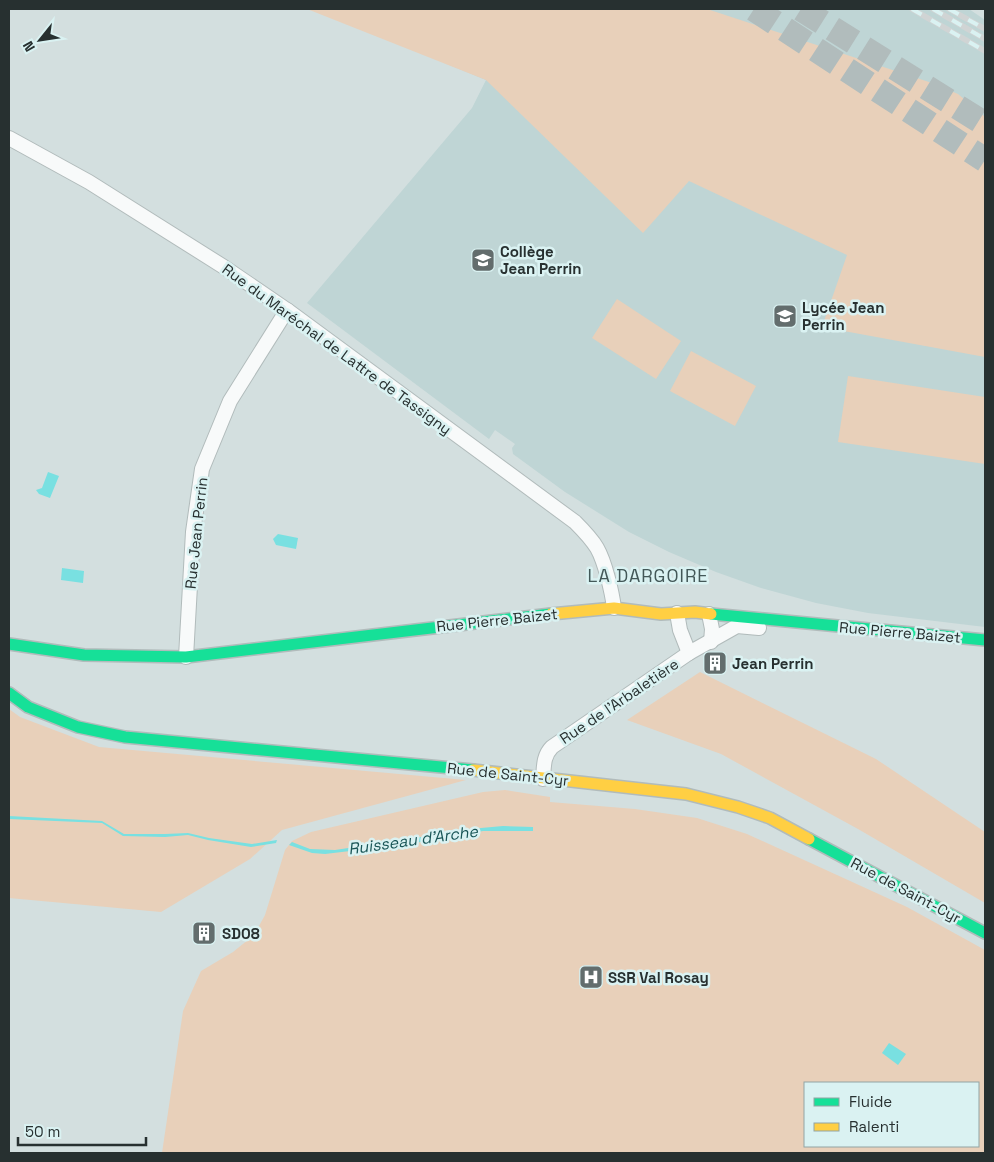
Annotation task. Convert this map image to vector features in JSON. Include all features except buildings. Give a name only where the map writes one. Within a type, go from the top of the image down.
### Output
[{"type":"main road","name":"Rue Pierre Baizet","points":[[9,644],[84,655],[186,657],[463,623],[614,608],[661,614],[695,612],[985,640]]},
{"type":"main road","name":"Rue de Saint-Cyr","points":[[9,693],[28,707],[78,727],[125,737],[443,767],[686,794],[738,807],[770,818],[985,933]]},
{"type":"street","name":"Rue du Maréchal de Lattre de Tassigny","points":[[9,138],[89,182],[224,267],[287,310],[575,522],[590,537],[598,550],[612,594],[614,608]]},
{"type":"street","name":"Rue Jean Perrin","points":[[186,657],[193,532],[202,469],[230,401],[287,310]]},
{"type":"street","points":[[678,614],[680,630],[689,653]]},
{"type":"street","points":[[709,614],[712,629],[711,642]]},
{"type":"street","name":"Rue de l'Arbaletière","points":[[543,779],[544,758],[552,747],[689,653],[737,626],[768,628],[783,622]]},
{"type":"shaded area","points":[[307,9],[707,9],[932,83],[958,94],[985,117],[985,357],[822,327],[847,255],[689,181],[643,233],[486,80]]},
{"type":"shaded area","name":"Lycée Jean Perrin","points":[[314,9],[969,9],[985,20],[985,627],[868,613],[816,603],[761,588],[669,552],[629,532],[565,492],[513,454],[512,448],[515,444],[495,430],[489,439],[307,303],[472,108],[486,80]]},
{"type":"shaded area","points":[[617,299],[681,341],[656,379],[592,338]]},
{"type":"shaded area","points":[[691,351],[756,386],[735,426],[670,391]]},
{"type":"shaded area","points":[[848,376],[985,397],[985,464],[838,442]]},
{"type":"shaded area","points":[[700,672],[876,759],[985,832],[985,903],[858,829],[721,754],[627,720]]},
{"type":"shaded area","points":[[9,709],[20,717],[99,747],[466,780],[282,830],[250,859],[161,912],[9,898]]},
{"type":"shaded area","name":"SSR Val Rosay","points":[[505,790],[550,797],[550,802],[635,809],[697,818],[747,834],[907,907],[985,950],[985,1153],[162,1153],[183,1011],[201,971],[233,952],[254,935],[265,915],[285,850],[292,841],[311,832],[483,792]]},
{"type":"water","points":[[48,472],[59,476],[50,498],[39,494],[36,490],[42,488]]},
{"type":"water","points":[[278,534],[298,538],[296,549],[276,545],[273,539]]},
{"type":"water","points":[[62,568],[84,571],[83,583],[61,580]]},
{"type":"water","points":[[9,816],[102,821],[124,834],[188,833],[252,844],[277,840],[276,843],[251,847],[188,835],[165,837],[123,836],[102,823],[9,819]]},
{"type":"water","name":"Ruisseau d'Arche","points":[[503,826],[533,827],[533,831],[483,831],[409,844],[325,854],[312,853],[289,845],[292,842],[310,849],[335,850]]},
{"type":"water","points":[[889,1043],[906,1054],[898,1065],[882,1053]]},
{"type":"tunnel","points":[[754,9],[985,160]]},
{"type":"tunnel","points":[[801,9],[985,124]]},
{"type":"railway","points":[[912,9],[985,51]]},
{"type":"railway","points":[[933,9],[985,39]]},
{"type":"railway","points":[[949,9],[985,29]]},
{"type":"traffic: fast","points":[[9,644],[84,655],[186,657],[551,614]]},
{"type":"traffic: fast","points":[[711,614],[985,640]]},
{"type":"traffic: fast","points":[[9,693],[28,707],[78,727],[125,737],[473,770]]},
{"type":"traffic: fast","points":[[809,839],[985,933]]},
{"type":"traffic: slow","points":[[551,614],[614,608],[661,614],[695,612],[711,614]]},
{"type":"traffic: slow","points":[[473,770],[686,794],[738,807],[770,818],[809,839]]},
{"type":"place","name":"Collège Jean Perrin","points":[[483,260]]},
{"type":"place","name":"Lycée Jean Perrin","points":[[785,316]]},
{"type":"place","name":"Jean Perrin","points":[[715,663]]},
{"type":"place","name":"SD08","points":[[204,933]]},
{"type":"place","name":"SSR Val Rosay","points":[[591,977]]},
{"type":"district","name":"LA DARGOIRE","points":[[648,575]]}]
